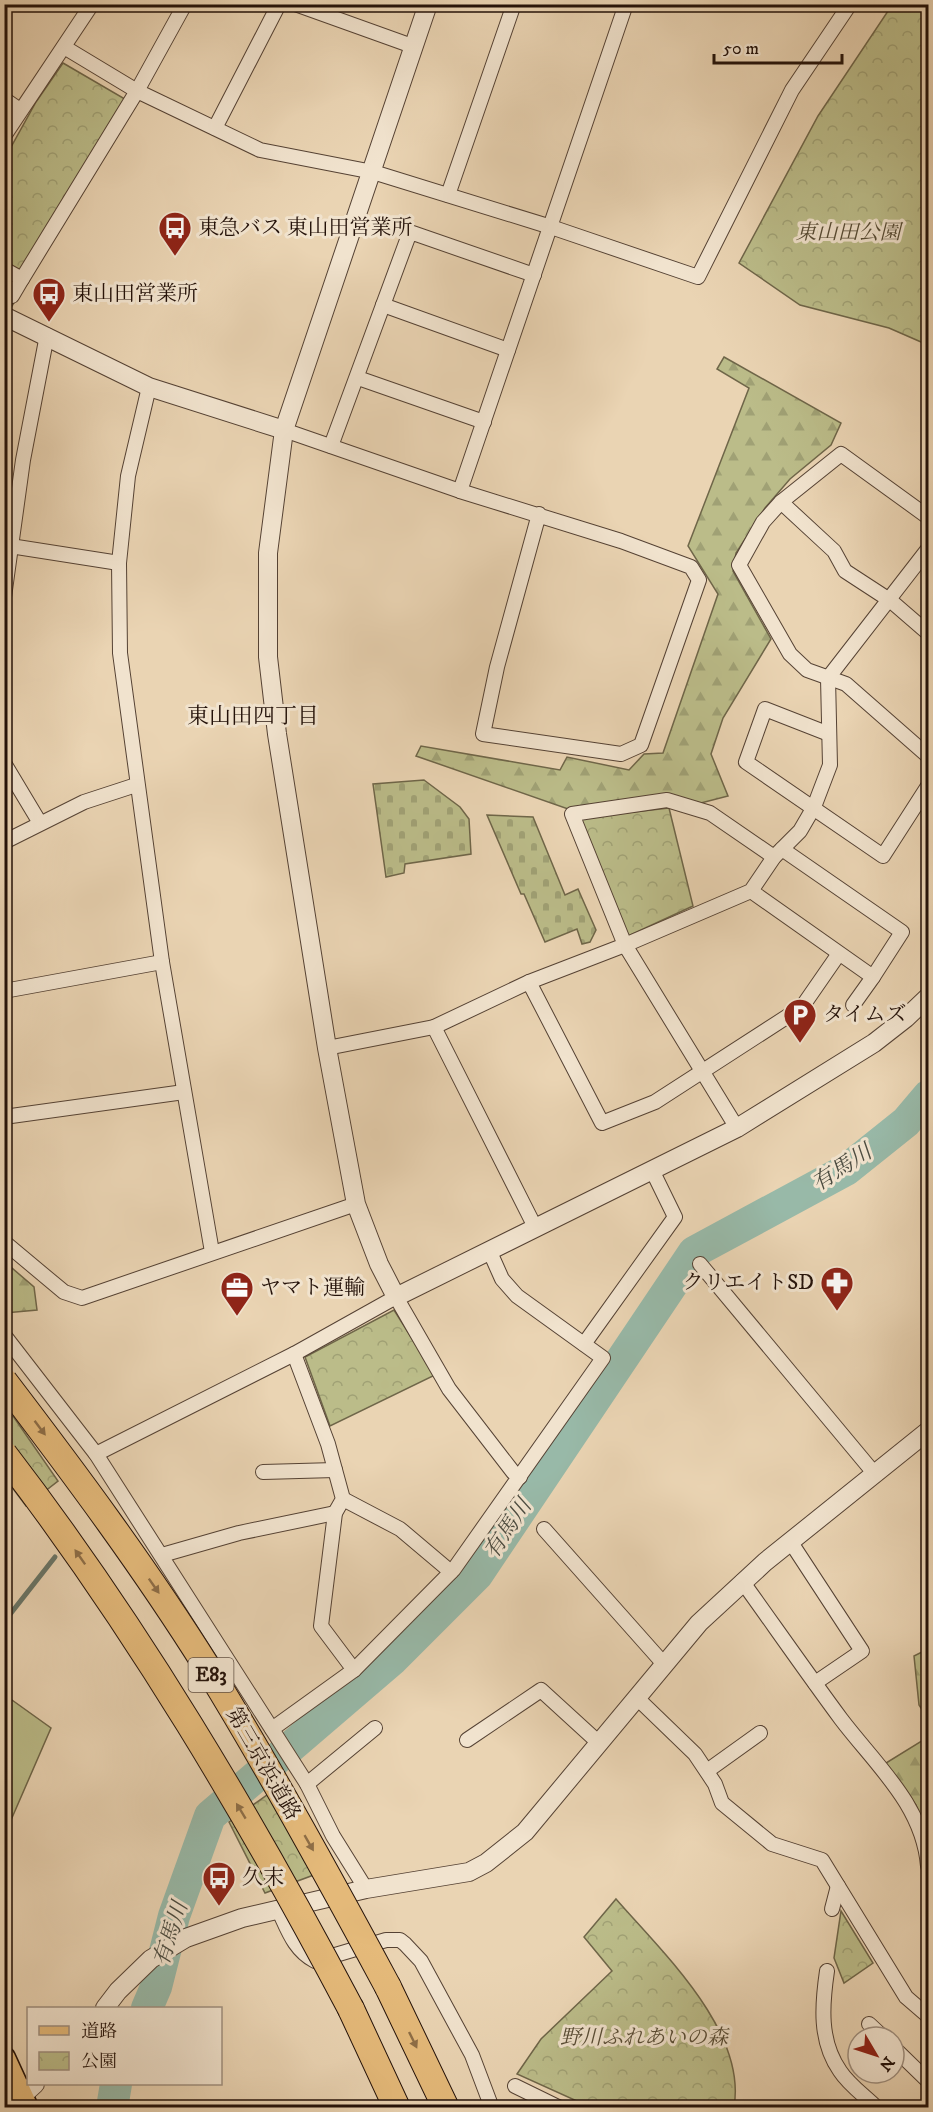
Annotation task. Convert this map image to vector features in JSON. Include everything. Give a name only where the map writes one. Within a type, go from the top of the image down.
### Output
[{"type":"highway","name":"第三京浜道路","points":[[4,1381],[84,1486],[207,1668],[330,1881],[388,1987],[446,2108]]},
{"type":"highway","name":"第三京浜道路","points":[[4,1454],[50,1513],[171,1694],[289,1892],[351,2009],[397,2108]]},
{"type":"main road","points":[[4,2058],[28,2096]]},
{"type":"street","points":[[4,136],[92,4]]},
{"type":"street","points":[[12,296],[137,91],[185,4]]},
{"type":"street","points":[[215,128],[279,4]]},
{"type":"street","points":[[295,4],[415,46]]},
{"type":"street","points":[[428,4],[284,430],[268,553],[268,657],[277,734],[327,1047],[356,1204],[379,1264],[449,1389],[513,1472],[520,1477]]},
{"type":"street","points":[[448,195],[513,4]]},
{"type":"street","points":[[460,491],[626,4]]},
{"type":"street","points":[[64,47],[137,91],[260,150],[373,172],[551,227],[698,277],[792,90],[850,4]]},
{"type":"street","points":[[4,99],[20,110]]},
{"type":"street","points":[[331,446],[410,232],[534,275]]},
{"type":"street","points":[[4,269],[22,279]]},
{"type":"street","points":[[382,305],[508,350]]},
{"type":"street","points":[[4,316],[47,335],[149,387],[284,430],[460,491],[539,514],[691,567],[699,580],[641,745],[621,754],[483,734],[497,667],[539,514]]},
{"type":"street","points":[[4,597],[8,545],[47,335]]},
{"type":"street","points":[[358,378],[484,422]]},
{"type":"street","points":[[149,387],[128,476],[119,563],[120,653],[136,785],[162,962],[212,1252]]},
{"type":"street","points":[[928,518],[841,454],[781,502],[763,522],[739,565],[790,654],[807,670],[846,684],[928,756]]},
{"type":"street","points":[[781,502],[834,551],[846,571],[891,601],[928,633]]},
{"type":"street","points":[[8,545],[119,563]]},
{"type":"street","points":[[327,1047],[434,1027],[529,982],[625,945],[751,891],[778,853],[800,831],[814,807],[831,765],[828,678],[891,601],[928,549]]},
{"type":"street","points":[[829,734],[765,709],[746,762],[883,856],[928,786]]},
{"type":"street","points":[[4,763],[40,823]]},
{"type":"street","points":[[4,842],[84,802],[136,785]]},
{"type":"street","points":[[737,1128],[625,945],[572,814],[667,800],[710,813],[778,853],[902,932],[853,1005]]},
{"type":"street","points":[[751,891],[838,955],[873,977]]},
{"type":"street","points":[[529,982],[602,1123],[655,1102],[802,1007],[838,955]]},
{"type":"street","points":[[4,991],[162,962]]},
{"type":"street","points":[[96,1454],[294,1354],[396,1297],[737,1128],[874,1043],[928,997]]},
{"type":"street","points":[[434,1027],[536,1229]]},
{"type":"street","points":[[4,1117],[184,1092]]},
{"type":"street","points":[[584,1344],[644,1264],[675,1217],[652,1170]]},
{"type":"street","points":[[4,1242],[64,1292],[82,1298],[356,1204]]},
{"type":"street","points":[[272,1729],[354,1670],[451,1572],[603,1358],[517,1296],[502,1279],[490,1252]]},
{"type":"street","points":[[700,1264],[874,1473]]},
{"type":"street","points":[[4,1335],[96,1454],[162,1555],[307,1784],[333,1836],[366,1889]]},
{"type":"street","points":[[294,1354],[328,1444],[343,1499],[335,1513],[321,1626],[354,1670]]},
{"type":"street","points":[[106,2007],[118,1990],[151,1959],[186,1938],[242,1918],[278,1909],[366,1889],[468,1872],[486,1863],[525,1832],[663,1663],[699,1623],[742,1581],[928,1431]]},
{"type":"street","points":[[263,1472],[335,1470]]},
{"type":"street","points":[[343,1499],[400,1529],[451,1572]]},
{"type":"street","points":[[162,1555],[239,1533],[335,1513]]},
{"type":"street","points":[[544,1530],[663,1663]]},
{"type":"street","points":[[790,1541],[862,1651],[815,1683]]},
{"type":"street","points":[[742,1581],[860,1744],[900,1792],[918,1825],[928,1866]]},
{"type":"street","points":[[467,1740],[541,1690],[599,1743]]},
{"type":"street","points":[[636,1697],[695,1754],[707,1772],[722,1803],[772,1844],[822,1860],[906,1997],[928,2016]]},
{"type":"street","points":[[307,1784],[375,1728]]},
{"type":"street","points":[[707,1772],[760,1733]]},
{"type":"street","points":[[832,1910],[838,1886]]},
{"type":"street","points":[[278,1909],[294,1943],[304,1955],[315,1961],[392,1939],[405,1944],[421,1961],[472,2055],[492,2108]]},
{"type":"street","points":[[827,1971],[822,2022],[830,2054],[840,2073],[877,2108]]},
{"type":"street","points":[[906,2060],[928,2081]]},
{"type":"street","points":[[515,2086],[560,2108]]},
{"type":"green space","name":"東山田公園","points":[[892,5],[928,5],[928,345],[889,328],[800,305],[739,263],[818,116]]},
{"type":"green space","points":[[63,63],[130,102],[12,306],[5,303],[5,158],[36,102]]},
{"type":"green space","points":[[724,357],[841,423],[831,445],[790,479],[765,508],[736,553],[733,571],[771,639],[723,718],[711,754],[728,796],[697,804],[571,810],[416,756],[421,746],[560,770],[567,757],[629,770],[644,754],[663,753],[718,594],[688,546],[749,388],[717,369]]},
{"type":"green space","points":[[424,780],[460,807],[469,819],[471,854],[405,864],[404,873],[386,877],[373,784]]},
{"type":"green space","points":[[669,808],[693,906],[628,936],[580,818]]},
{"type":"green space","points":[[487,815],[533,817],[565,895],[578,889],[596,930],[590,942],[582,944],[577,929],[545,942],[524,894],[521,894]]},
{"type":"green space","points":[[5,1262],[34,1287],[37,1310],[5,1313]]},
{"type":"green space","points":[[394,1310],[435,1375],[330,1426],[305,1357]]},
{"type":"green space","points":[[4,1372],[26,1403],[13,1416],[58,1481],[26,1506],[5,1478]]},
{"type":"green space","points":[[928,1649],[928,1719],[919,1705],[914,1656]]},
{"type":"green space","points":[[5,1695],[51,1728],[8,1827],[5,1828]]},
{"type":"green space","points":[[928,1737],[928,1838],[916,1805],[886,1763]]},
{"type":"green space","points":[[281,1785],[330,1869],[265,1893],[229,1822]]},
{"type":"green space","name":"野川ふれあいの森","points":[[616,1899],[677,1968],[715,2022],[728,2050],[735,2078],[734,2107],[590,2107],[517,2074],[541,2039],[612,1971],[584,1937]]},
{"type":"green space","points":[[841,1911],[873,1963],[844,1983],[834,1958]]},
{"type":"waterway","name":"有馬川","points":[[147,2007],[156,1987],[174,1916],[210,1816],[393,1659],[477,1575],[694,1252],[846,1170],[906,1122],[928,1096]]},
{"type":"waterway","points":[[4,1622],[55,1557]]},
{"type":"waterway","name":"有馬川","points":[[112,2108],[116,2085]]},
{"type":"place","name":"東急バス 東山田営業所","points":[[175,257]]},
{"type":"place","name":"東山田営業所","points":[[49,323]]},
{"type":"place","name":"タイムズ","points":[[800,1044]]},
{"type":"place","name":"クリエイトSD","points":[[837,1312]]},
{"type":"place","name":"ヤマト運輸","points":[[237,1317]]},
{"type":"place","name":"久末","points":[[219,1907]]},
{"type":"district","name":"東山田四丁目","points":[[253,716]]}]
